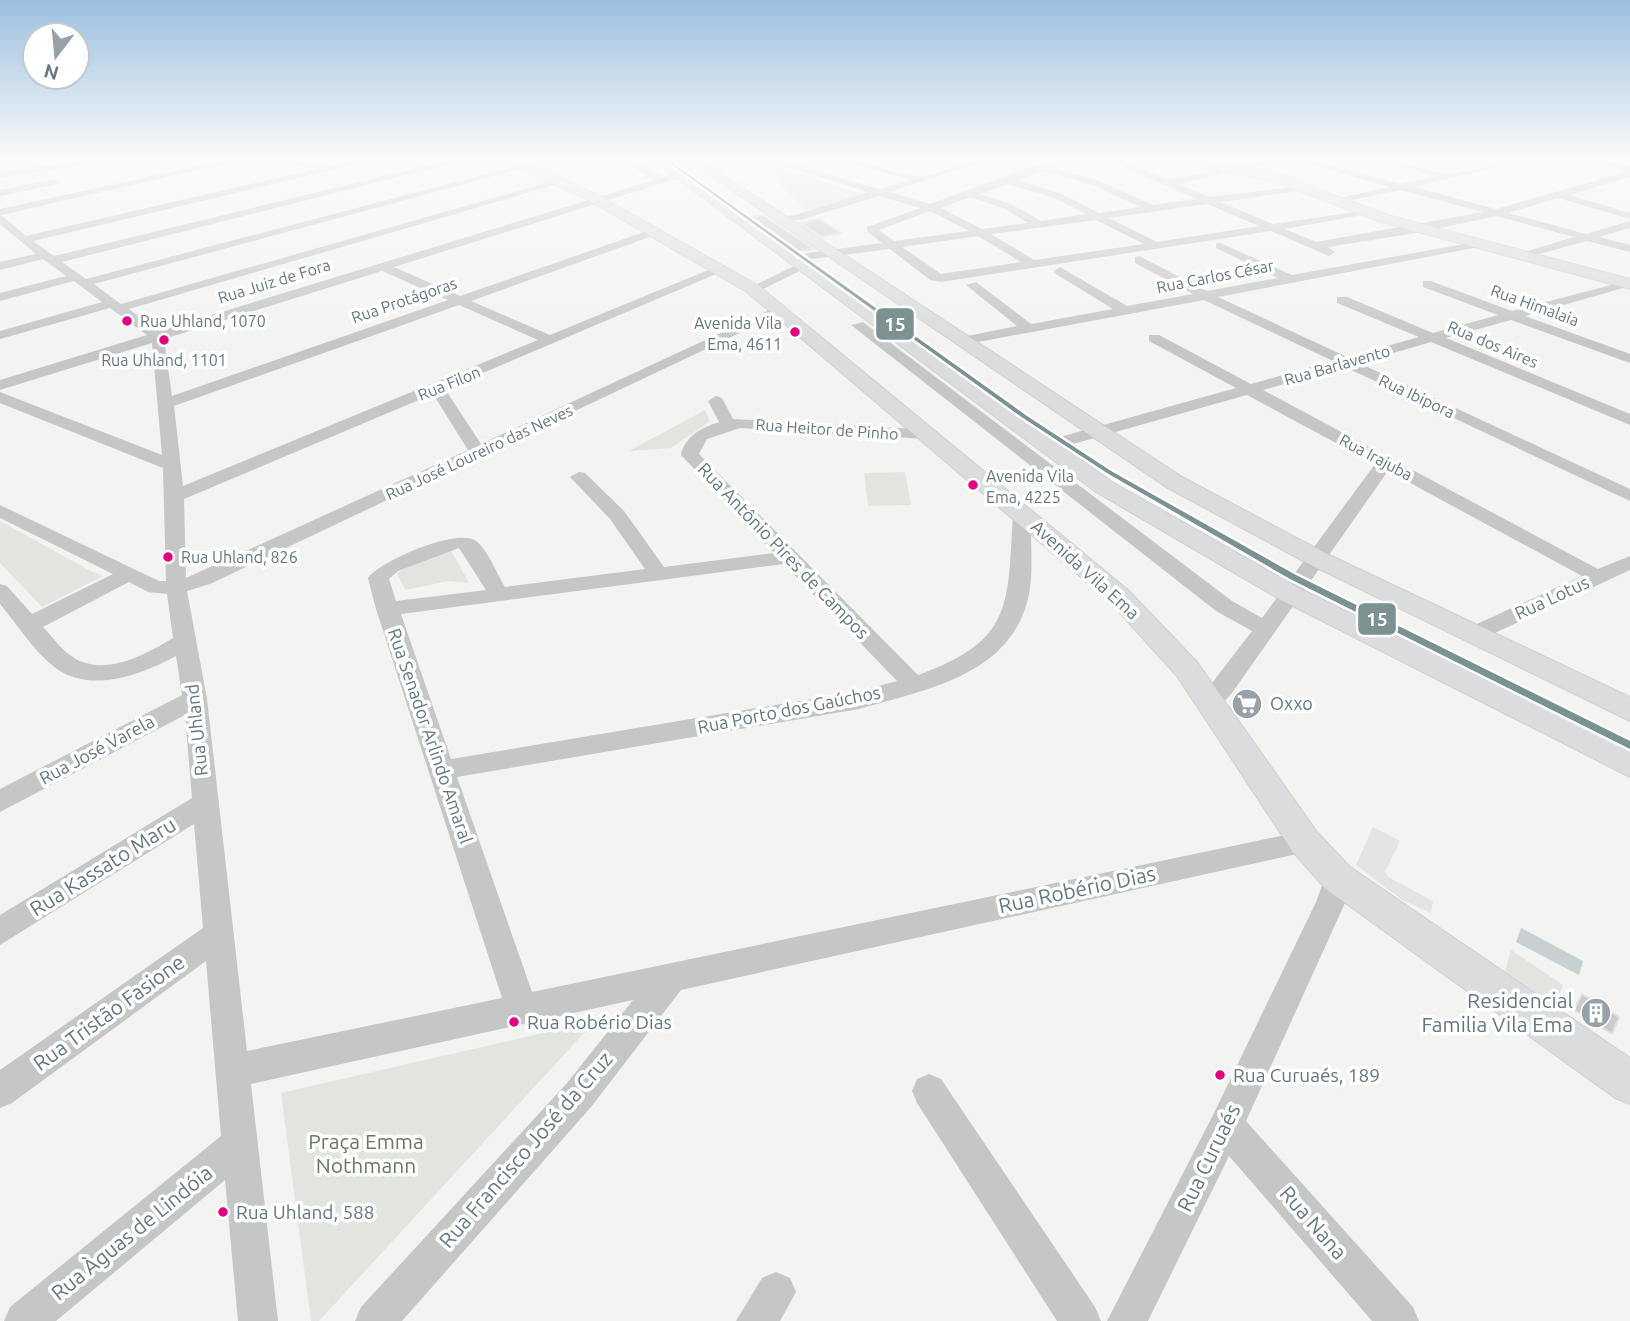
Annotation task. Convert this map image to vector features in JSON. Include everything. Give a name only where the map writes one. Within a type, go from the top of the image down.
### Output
[{"type":"main road","name":"Avenida Vila Ema","points":[[633,221],[753,289],[1119,596],[1187,669],[1211,700],[1305,842],[1338,878],[1630,1083]]},
{"type":"main road","points":[[748,221],[797,263],[1104,487],[1290,594],[1630,765]]},
{"type":"main road","points":[[783,221],[1174,482],[1316,558],[1630,710]]},
{"type":"main road","points":[[1393,221],[1475,245],[1628,284]]},
{"type":"main road","points":[[836,292],[863,296],[888,291]]},
{"type":"street","points":[[7,221],[21,238],[157,336]]},
{"type":"street","points":[[0,240],[21,238],[78,221]]},
{"type":"street","points":[[0,266],[50,258],[209,221]]},
{"type":"street","points":[[0,297],[80,280],[318,221]]},
{"type":"street","points":[[335,221],[419,255]]},
{"type":"street","points":[[0,334],[116,306],[425,221]]},
{"type":"street","name":"Rua Juiz de Fora","points":[[0,385],[530,221]]},
{"type":"street","points":[[888,221],[871,227],[891,246],[936,278],[1316,221]]},
{"type":"street","points":[[957,221],[1034,265]]},
{"type":"street","points":[[1033,221],[1039,224]]},
{"type":"street","points":[[753,289],[797,263],[833,254],[1063,221]]},
{"type":"street","points":[[1106,221],[1157,246]]},
{"type":"street","points":[[1257,221],[1360,266]]},
{"type":"street","points":[[1314,246],[1460,221]]},
{"type":"street","points":[[1524,221],[1630,249]]},
{"type":"street","points":[[1522,257],[1630,224]]},
{"type":"street","name":"Rua Protágoras","points":[[166,403],[653,232]]},
{"type":"street","points":[[1028,328],[972,285],[1289,235]]},
{"type":"street","name":"Rua Carlos César","points":[[962,341],[1475,245]]},
{"type":"street","points":[[1220,246],[1290,279]]},
{"type":"street","name":"Rua Ibipora","points":[[1139,260],[1204,295],[1630,496]]},
{"type":"street","points":[[382,266],[551,341]]},
{"type":"street","name":"Rua Filon","points":[[175,496],[722,270]]},
{"type":"street","points":[[1060,271],[1124,310]]},
{"type":"street","name":"Rua Himalaia","points":[[1427,284],[1630,359]]},
{"type":"street","name":"Rua Barlavento","points":[[1048,446],[1099,434],[1628,284]]},
{"type":"street","name":"Rua dos Aires","points":[[1342,300],[1630,420]]},
{"type":"street","name":"Rua José Loureiro das Neves","points":[[176,589],[203,580],[779,311]]},
{"type":"street","points":[[858,325],[1224,606],[1265,629]]},
{"type":"street","name":"Rua Uhland","points":[[157,336],[175,496],[176,589],[187,640],[195,699],[258,1321]]},
{"type":"street","name":"Rua Irajuba","points":[[1154,338],[1598,577]]},
{"type":"street","points":[[438,388],[478,453]]},
{"type":"street","points":[[0,397],[172,465]]},
{"type":"street","points":[[716,401],[729,425]]},
{"type":"street","name":"Rua Heitor de Pinho","points":[[729,425],[752,423],[927,434]]},
{"type":"street","name":"Rua Antônio Pires de Campos","points":[[729,425],[695,440],[690,455],[913,684]]},
{"type":"street","points":[[1211,700],[1386,462]]},
{"type":"street","points":[[579,477],[617,515],[658,573]]},
{"type":"street","points":[[0,511],[155,587],[176,589]]},
{"type":"street","name":"Rua Porto dos Gaúchos","points":[[442,770],[859,700],[913,684],[962,665],[1003,635],[1016,606],[1022,515]]},
{"type":"street","points":[[387,609],[380,574],[454,541],[469,545],[499,594]]},
{"type":"street","name":"Rua Senador Arlindo Amaral","points":[[521,1007],[387,609],[788,557]]},
{"type":"street","name":"Rua Lotus","points":[[1474,634],[1630,562]]},
{"type":"street","points":[[31,624],[128,575]]},
{"type":"street","points":[[0,592],[69,667],[89,674],[118,670],[164,654],[187,640]]},
{"type":"street","name":"Rua José Varela","points":[[0,801],[195,699]]},
{"type":"street","name":"Rua Kassato Maru","points":[[0,931],[205,803]]},
{"type":"street","name":"Rua Robério Dias","points":[[232,1071],[521,1007],[1305,842]]},
{"type":"street","name":"Rua Curuaés","points":[[1127,1321],[1226,1125],[1329,903],[1338,878]]},
{"type":"street","name":"Rua Tristão Fasione","points":[[0,1091],[218,935]]},
{"type":"street","name":"Rua Francisco José da Cruz","points":[[375,1321],[579,1095],[673,975]]},
{"type":"street","points":[[929,1091],[1081,1321]]},
{"type":"street","name":"Rua Nana","points":[[1226,1125],[1399,1321]]},
{"type":"street","name":"Rua Àguas de Lindóia","points":[[24,1321],[240,1144]]},
{"type":"shaded area","points":[[1373,827],[1400,841],[1385,872],[1388,877],[1433,901],[1431,913],[1402,900],[1356,865]]},
{"type":"shaded area","points":[[1521,928],[1583,961],[1579,975],[1516,942]]},
{"type":"green space","points":[[705,410],[710,421],[671,448],[629,451]]},
{"type":"green space","points":[[905,472],[911,505],[868,506],[864,473]]},
{"type":"green space","points":[[0,521],[103,576],[42,607],[0,563]]},
{"type":"green space","points":[[449,547],[469,583],[449,581],[405,590],[397,573]]},
{"type":"green space","points":[[1511,950],[1563,985],[1555,1006],[1505,971]]},
{"type":"green space","name":"Praça Emma Nothmann","points":[[595,1021],[319,1321],[311,1321],[281,1093]]},
{"type":"building","points":[[753,221],[771,221],[814,249],[796,252]]},
{"type":"building","points":[[822,221],[841,233],[822,237],[800,223]]},
{"type":"building","name":"Residencial Familia Vila Ema","points":[[1582,994],[1619,1017],[1612,1034],[1574,1010]]},
{"type":"transit line","name":"15","points":[[751,221],[1025,417],[1109,472],[1293,577],[1630,745]]},
{"type":"place","name":"Rua Uhland, 1070","points":[[127,321]]},
{"type":"place","name":"Avenida Vila Ema, 4611","points":[[795,332]]},
{"type":"place","name":"Rua Uhland, 1101","points":[[164,340]]},
{"type":"place","name":"Avenida Vila Ema, 4225","points":[[973,485]]},
{"type":"place","name":"Rua Uhland, 826","points":[[168,557]]},
{"type":"place","name":"Oxxo","points":[[1247,704]]},
{"type":"place","name":"Residencial Familia Vila Ema","points":[[1596,1013]]},
{"type":"place","name":"Rua Robério Dias","points":[[514,1022]]},
{"type":"place","name":"Rua Curuaés, 189","points":[[1220,1075]]},
{"type":"place","name":"Rua Uhland, 588","points":[[223,1212]]}]
